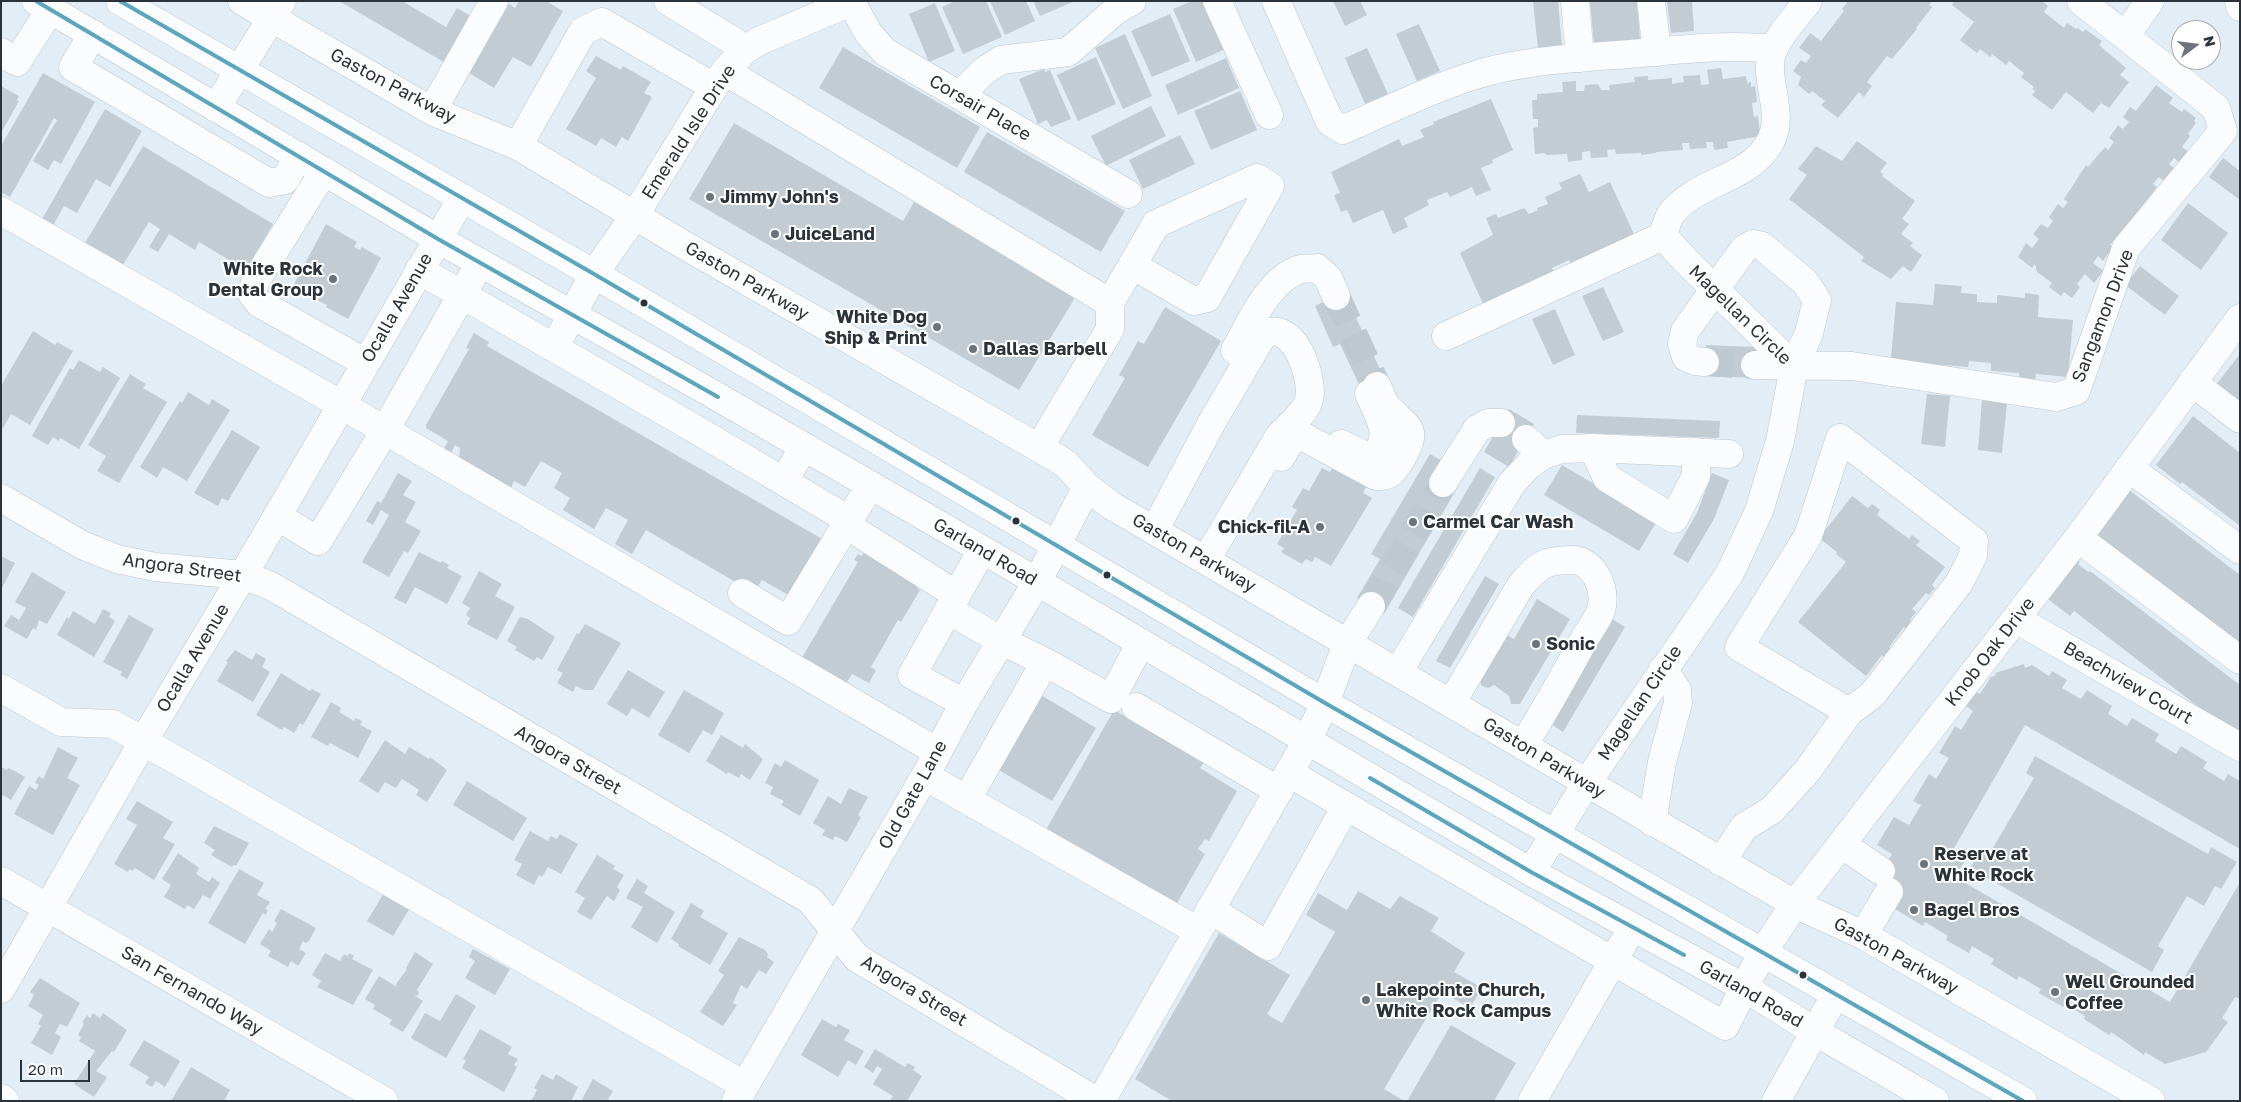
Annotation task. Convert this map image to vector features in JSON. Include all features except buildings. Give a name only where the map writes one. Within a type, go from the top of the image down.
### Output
[{"type":"street","points":[[120,1],[594,274],[1325,702],[1556,832],[2023,1101]]},
{"type":"street","name":"Gaston Parkway","points":[[242,1],[277,10],[432,111],[518,146],[1066,464],[1087,487],[1154,531],[1347,644],[1452,702],[1586,784],[1795,904],[1863,935],[2151,1101]]},
{"type":"street","points":[[432,111],[494,1]]},
{"type":"street","points":[[668,1],[746,49]]},
{"type":"street","points":[[960,95],[984,71],[1001,60],[1068,52],[1115,11],[1132,1]]},
{"type":"street","points":[[1217,1],[1269,115]]},
{"type":"street","points":[[1276,1],[1330,122],[1343,130],[1468,77],[1496,69],[1580,58],[1657,52],[1741,46],[1774,49]]},
{"type":"street","points":[[1575,1],[1580,58]]},
{"type":"street","points":[[1651,1],[1657,52]]},
{"type":"street","points":[[1446,336],[1663,236],[1670,215],[1687,198],[1753,162],[1769,144],[1777,123],[1771,72],[1774,49],[1808,1]]},
{"type":"street","points":[[2081,1],[2125,36],[2150,1]]},
{"type":"street","points":[[2239,1],[2240,7]]},
{"type":"street","name":"Emerald Isle Drive","points":[[554,348],[594,274],[635,215],[719,79],[746,49],[852,2]]},
{"type":"street","name":"Corsair Place","points":[[852,2],[869,34],[886,52],[1128,194]]},
{"type":"street","points":[[1,52],[17,62],[43,6]]},
{"type":"street","name":"Garland Road","points":[[43,6],[438,239],[711,393],[1531,872],[1745,988],[1814,1032],[1934,1101]]},
{"type":"street","points":[[216,108],[277,10]]},
{"type":"street","points":[[518,146],[583,31],[602,22],[719,79],[1110,303]]},
{"type":"street","points":[[93,34],[63,61],[269,183],[285,180],[299,156]]},
{"type":"street","name":"Sangamon Drive","points":[[1794,367],[1852,366],[2056,397],[2076,391],[2126,248],[2223,131],[2216,108],[2125,36]]},
{"type":"street","points":[[116,92],[136,60]]},
{"type":"street","points":[[161,118],[180,87]]},
{"type":"street","points":[[223,155],[241,124]]},
{"type":"street","points":[[324,171],[255,282],[252,294],[259,303],[366,363]]},
{"type":"street","points":[[1039,448],[1110,329],[1110,303],[1132,265],[1156,224],[1257,178],[1270,186],[1207,298],[1194,301],[1132,265]]},
{"type":"street","name":"Ocalla Avenue","points":[[1,989],[49,909],[144,740],[243,575],[462,198]]},
{"type":"street","points":[[1,211],[341,405],[384,432],[938,752]]},
{"type":"street","name":"Magellan Circle","points":[[1531,872],[1586,784],[1730,573],[1759,511],[1780,441],[1794,367],[1714,290],[1663,236]]},
{"type":"street","points":[[1705,362],[1695,361],[1686,357],[1682,344],[1686,331],[1744,249],[1753,244],[1762,246],[1805,282],[1817,300],[1809,333],[1794,367],[1755,365]]},
{"type":"street","points":[[276,516],[318,541],[384,432],[463,296],[480,263]]},
{"type":"street","points":[[1154,531],[1212,422],[1263,335],[1278,302],[1291,288],[1302,283],[1312,285],[1331,298],[1328,278],[1317,268],[1302,269],[1284,278],[1265,299],[1219,378],[1212,422]]},
{"type":"street","points":[[419,270],[784,481],[847,522],[1002,641],[1045,662],[1111,699],[1141,643]]},
{"type":"street","name":"Knob Oak Drive","points":[[1613,960],[1725,1026],[1762,952],[1795,904],[2078,538],[2240,318]]},
{"type":"street","points":[[1213,564],[1278,438],[1308,404],[1311,387],[1306,369],[1296,347],[1287,336],[1280,332],[1272,331],[1263,335]]},
{"type":"street","points":[[2192,382],[2240,419]]},
{"type":"street","points":[[1213,564],[1290,441],[1297,436],[1304,437],[1376,476],[1392,473],[1410,446],[1410,432],[1404,421],[1372,388],[1383,427],[1384,439],[1379,451],[1373,454],[1364,455],[1355,452],[1310,426],[1294,422]]},
{"type":"street","points":[[690,426],[711,393]]},
{"type":"street","points":[[1444,483],[1477,429],[1488,423],[1501,423]]},
{"type":"street","points":[[1721,862],[1744,827],[1772,810],[1808,770],[1849,712],[1872,695],[1959,583],[1973,556],[1974,541],[1840,438],[1808,536],[1739,646],[1849,712]]},
{"type":"street","points":[[1398,672],[1512,483],[1529,465],[1534,447],[1729,454]]},
{"type":"street","points":[[784,481],[803,448]]},
{"type":"street","points":[[1592,448],[1606,478],[1674,519],[1696,476],[1696,452]]},
{"type":"street","points":[[2129,468],[2240,550]]},
{"type":"street","points":[[742,593],[788,621],[870,486]]},
{"type":"street","name":"Old Gate Lane","points":[[740,1093],[925,776],[964,703],[1037,582],[1087,487]]},
{"type":"street","name":"Angora Street","points":[[1,498],[82,545],[117,559],[155,567],[243,575],[279,591],[810,900],[857,958],[1096,1101]]},
{"type":"street","points":[[2078,538],[2240,660]]},
{"type":"street","points":[[964,703],[912,675],[982,550]]},
{"type":"street","points":[[1452,702],[1521,585],[1534,570],[1552,560],[1580,560],[1596,572],[1600,584],[1602,607],[1556,692],[1523,746]]},
{"type":"street","points":[[1101,1101],[1284,782],[1325,702],[1347,644],[1371,606]]},
{"type":"street","name":"Beachview Court","points":[[2016,619],[2240,747]]},
{"type":"street","points":[[967,799],[1045,662]]},
{"type":"street","points":[[1652,822],[1662,762],[1678,703],[1677,690],[1663,669]]},
{"type":"street","points":[[1,688],[61,722],[113,724],[144,740],[740,1093]]},
{"type":"street","points":[[1136,707],[1284,782],[1346,806],[1613,960]]},
{"type":"street","points":[[925,776],[1204,920],[1268,946],[1346,806]]},
{"type":"street","points":[[1841,844],[1885,881],[1863,935]]},
{"type":"street","name":"San Fernando Way","points":[[1,881],[384,1101]]},
{"type":"street","points":[[1532,1101],[1632,928]]},
{"type":"street","points":[[1776,1101],[1836,994]]},
{"type":"street","points":[[1,1098],[6,1101]]},
{"type":"tunnel","points":[[1336,296],[1377,386]]},
{"type":"tunnel","points":[[1705,362],[1755,365]]},
{"type":"tunnel","points":[[1371,606],[1443,483]]},
{"type":"transit line","points":[[36,1],[438,239],[718,397]]},
{"type":"transit line","points":[[120,1],[594,274],[1325,703],[2023,1101]]},
{"type":"transit line","points":[[1370,778],[1531,872],[1684,955]]},
{"type":"place","name":"Jimmy John's","points":[[710,197]]},
{"type":"place","name":"JuiceLand","points":[[775,234]]},
{"type":"place","name":"White Rock Dental Group","points":[[333,279]]},
{"type":"place","name":"White Dog Ship & Print","points":[[937,327]]},
{"type":"place","name":"Dallas Barbell","points":[[973,349]]},
{"type":"place","name":"Carmel Car Wash","points":[[1413,522]]},
{"type":"place","name":"Chick-fil-A","points":[[1320,527]]},
{"type":"place","name":"Sonic","points":[[1536,644]]},
{"type":"place","name":"Reserve at White Rock","points":[[1924,864]]},
{"type":"place","name":"Bagel Bros","points":[[1914,910]]},
{"type":"place","name":"Well Grounded Coffee","points":[[2055,992]]},
{"type":"place","name":"Lakepointe Church, White Rock Campus","points":[[1366,1000]]}]
